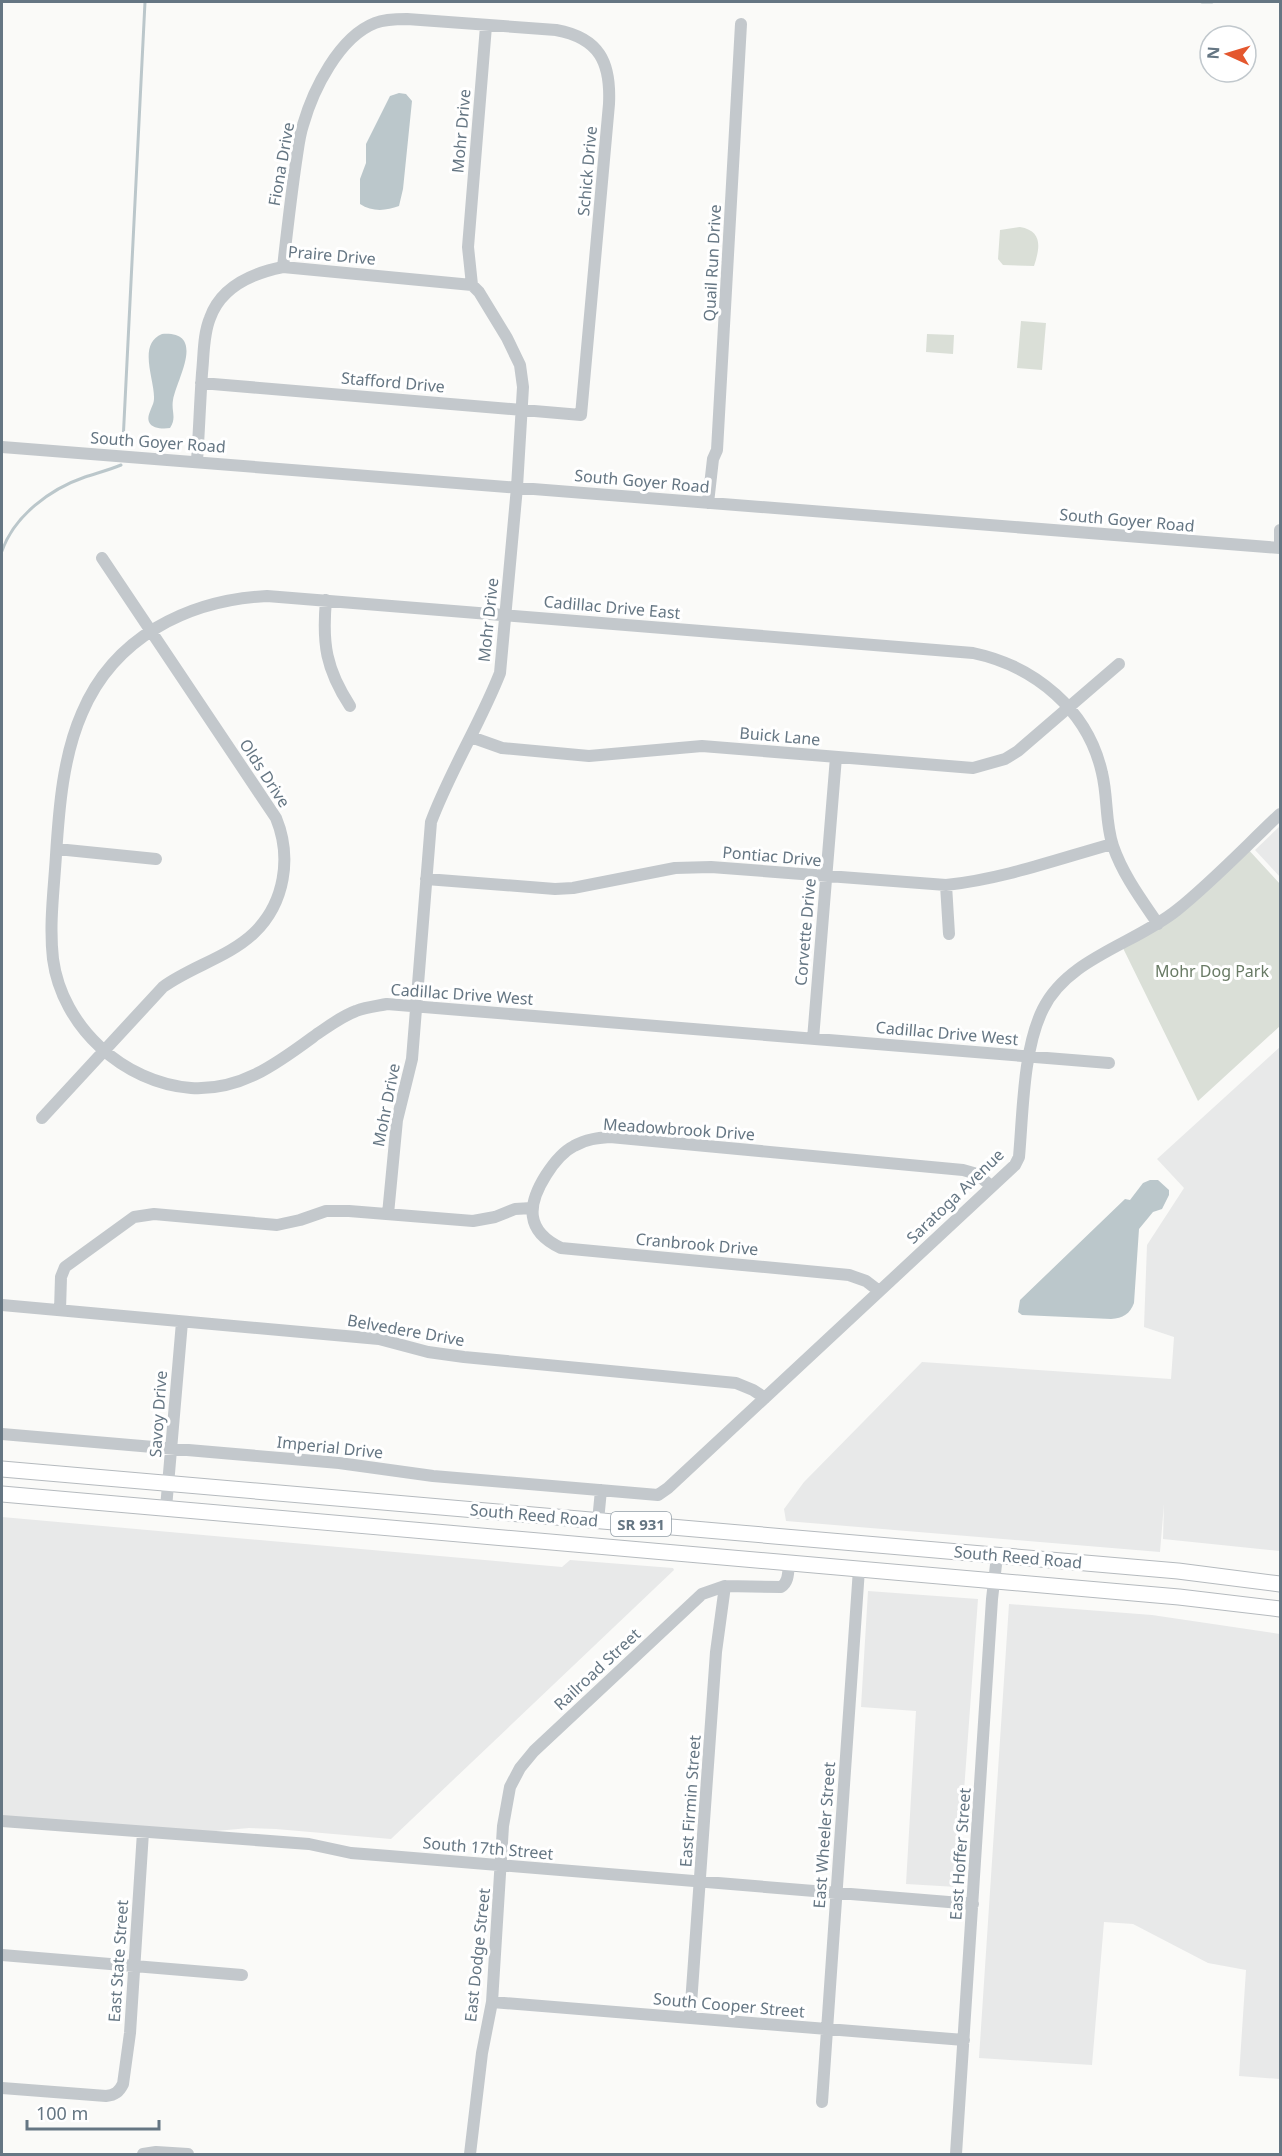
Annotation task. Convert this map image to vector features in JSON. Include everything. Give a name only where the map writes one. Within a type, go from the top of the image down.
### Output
[{"type":"main road","name":"South Reed Road","points":[[2,1468],[1178,1571],[1281,1584]]},
{"type":"main road","name":"South Reed Road","points":[[2,1494],[1179,1597],[1281,1609]]},
{"type":"street","name":"Fiona Drive","points":[[283,267],[302,126],[317,89],[336,55],[353,36],[375,23],[391,19],[486,26]]},
{"type":"street","name":"Quail Run Drive","points":[[708,503],[713,459],[718,440],[741,24]]},
{"type":"street","name":"Mohr Drive","points":[[388,1214],[397,1120],[412,1059],[431,822],[440,798],[489,701],[500,673],[517,487],[522,387],[519,365],[507,338],[479,292],[472,285],[468,247],[486,26]]},
{"type":"street","name":"Schick Drive","points":[[486,26],[570,33],[600,52],[609,75],[609,104],[581,414]]},
{"type":"street","name":"Praire Drive","points":[[197,461],[201,383],[210,316],[222,298],[241,281],[260,272],[283,267],[472,285]]},
{"type":"street","name":"Stafford Drive","points":[[201,383],[581,414]]},
{"type":"street","name":"South Goyer Road","points":[[2,447],[1280,548]]},
{"type":"street","points":[[1280,548],[1281,530]]},
{"type":"street","name":"Olds Drive","points":[[42,1118],[162,987],[254,934],[268,916],[280,893],[283,880],[285,859],[283,841],[276,818],[102,558]]},
{"type":"street","name":"Cadillac Drive East","points":[[57,849],[70,746],[82,713],[100,681],[123,654],[150,630],[201,606],[237,597],[267,596],[326,600],[988,656],[1016,667],[1044,684],[1069,707],[1091,742],[1102,772],[1112,844],[1128,878],[1158,924]]},
{"type":"street","points":[[326,600],[324,634],[328,660],[337,685],[351,706]]},
{"type":"street","name":"Buick Lane","points":[[471,737],[502,748],[589,756],[702,746],[973,768],[1005,759],[1017,751],[1119,664]]},
{"type":"street","name":"Corvette Drive","points":[[813,1039],[836,757]]},
{"type":"street","name":"Saratoga Avenue","points":[[654,1495],[668,1488],[1015,1165],[1019,1157],[1029,1056],[1034,1032],[1043,1007],[1069,975],[1090,960],[1158,924],[1179,909],[1281,814]]},
{"type":"street","name":"Pontiac Drive","points":[[426,879],[555,889],[573,888],[675,868],[711,867],[946,885],[970,883],[1000,876],[1112,844]]},
{"type":"street","points":[[57,849],[156,859]]},
{"type":"street","name":"Cadillac Drive West","points":[[57,849],[52,929],[53,959],[66,1000],[80,1023],[104,1051],[130,1070],[156,1081],[191,1088],[216,1087],[243,1081],[267,1070],[336,1021],[355,1011],[387,1004],[1109,1063]]},
{"type":"street","points":[[946,885],[949,934]]},
{"type":"street","name":"Meadowbrook Drive","points":[[532,1208],[536,1191],[553,1163],[574,1146],[591,1139],[610,1137],[963,1170],[977,1174],[991,1186]]},
{"type":"street","points":[[60,1310],[61,1277],[66,1267],[134,1217],[154,1214],[277,1225],[326,1211],[473,1221],[495,1217],[515,1209],[532,1208]]},
{"type":"street","name":"Cranbrook Drive","points":[[532,1208],[532,1215],[542,1234],[561,1248],[849,1275],[866,1281],[879,1291]]},
{"type":"street","name":"Belvedere Drive","points":[[2,1305],[379,1339],[428,1352],[465,1357],[736,1383],[765,1398]]},
{"type":"street","name":"Savoy Drive","points":[[166,1508],[170,1483],[182,1322]]},
{"type":"street","name":"Imperial Drive","points":[[2,1434],[339,1463],[433,1476],[654,1495]]},
{"type":"street","points":[[598,1521],[601,1490]]},
{"type":"street","name":"East Hoffer Street","points":[[956,2154],[997,1556]]},
{"type":"street","points":[[725,1586],[781,1587],[785,1585],[787,1579],[789,1563]]},
{"type":"street","name":"East Wheeler Street","points":[[822,2103],[859,1569]]},
{"type":"street","name":"Railroad Street","points":[[508,1795],[520,1768],[534,1751],[702,1594],[725,1586]]},
{"type":"street","name":"East Firmin Street","points":[[690,2018],[716,1653],[725,1586]]},
{"type":"street","name":"East Dodge Street","points":[[470,2154],[482,2053],[492,2002],[503,1826],[508,1795]]},
{"type":"street","name":"South 17th Street","points":[[2,1821],[309,1844],[351,1853],[973,1904]]},
{"type":"street","name":"East State Street","points":[[2,2088],[106,2096],[119,2091],[123,2084],[130,2033],[143,1832]]},
{"type":"street","points":[[2,1955],[242,1975]]},
{"type":"street","name":"South Cooper Street","points":[[492,2002],[964,2040]]},
{"type":"street","points":[[143,2154],[156,2152],[188,2154]]},
{"type":"shaded area","points":[[399,93],[406,94],[412,101],[403,189],[399,206],[384,210],[369,208],[360,204],[360,179],[366,163],[366,144],[390,96]]},
{"type":"shaded area","points":[[162,334],[176,335],[183,340],[186,348],[186,358],[173,400],[173,421],[170,428],[153,426],[148,419],[154,399],[149,363],[150,346]]},
{"type":"shaded area","points":[[1280,826],[1280,877],[1255,850]]},
{"type":"shaded area","points":[[1280,1047],[1280,1551],[1163,1539],[1164,1504],[1160,1552],[786,1521],[784,1509],[804,1482],[922,1362],[1171,1379],[1174,1337],[1144,1327],[1147,1245],[1184,1188],[1157,1159]]},
{"type":"shaded area","points":[[1158,1180],[1169,1190],[1169,1195],[1162,1209],[1153,1212],[1139,1229],[1134,1303],[1128,1313],[1111,1319],[1022,1315],[1018,1312],[1020,1300],[1125,1199],[1130,1200],[1143,1183]]},
{"type":"shaded area","points":[[2,1517],[562,1567],[570,1560],[673,1568],[674,1570],[391,1839],[276,1829],[249,1828],[205,1832],[2,1817]]},
{"type":"shaded area","points":[[868,1591],[978,1599],[957,1887],[906,1884],[916,1711],[861,1707]]},
{"type":"shaded area","points":[[1009,1604],[1152,1615],[1280,1634],[1280,2079],[1239,2076],[1246,1970],[1208,1963],[1133,1924],[1104,1922],[1092,2065],[979,2058]]},
{"type":"green space","points":[[1020,227],[1033,232],[1038,241],[1038,253],[1034,266],[1003,265],[998,259],[1000,230]]},
{"type":"green space","points":[[1021,321],[1046,323],[1042,370],[1017,368]]},
{"type":"green space","points":[[927,334],[954,335],[953,354],[926,352]]},
{"type":"green space","name":"Mohr Dog Park","points":[[1246,847],[1280,884],[1280,1026],[1198,1101],[1121,944],[1158,924]]},
{"type":"waterway","points":[[123,442],[145,2]]},
{"type":"waterway","points":[[1202,2],[1212,2]]},
{"type":"waterway","points":[[2,551],[15,526],[24,515],[47,496],[72,482],[121,465]]}]
